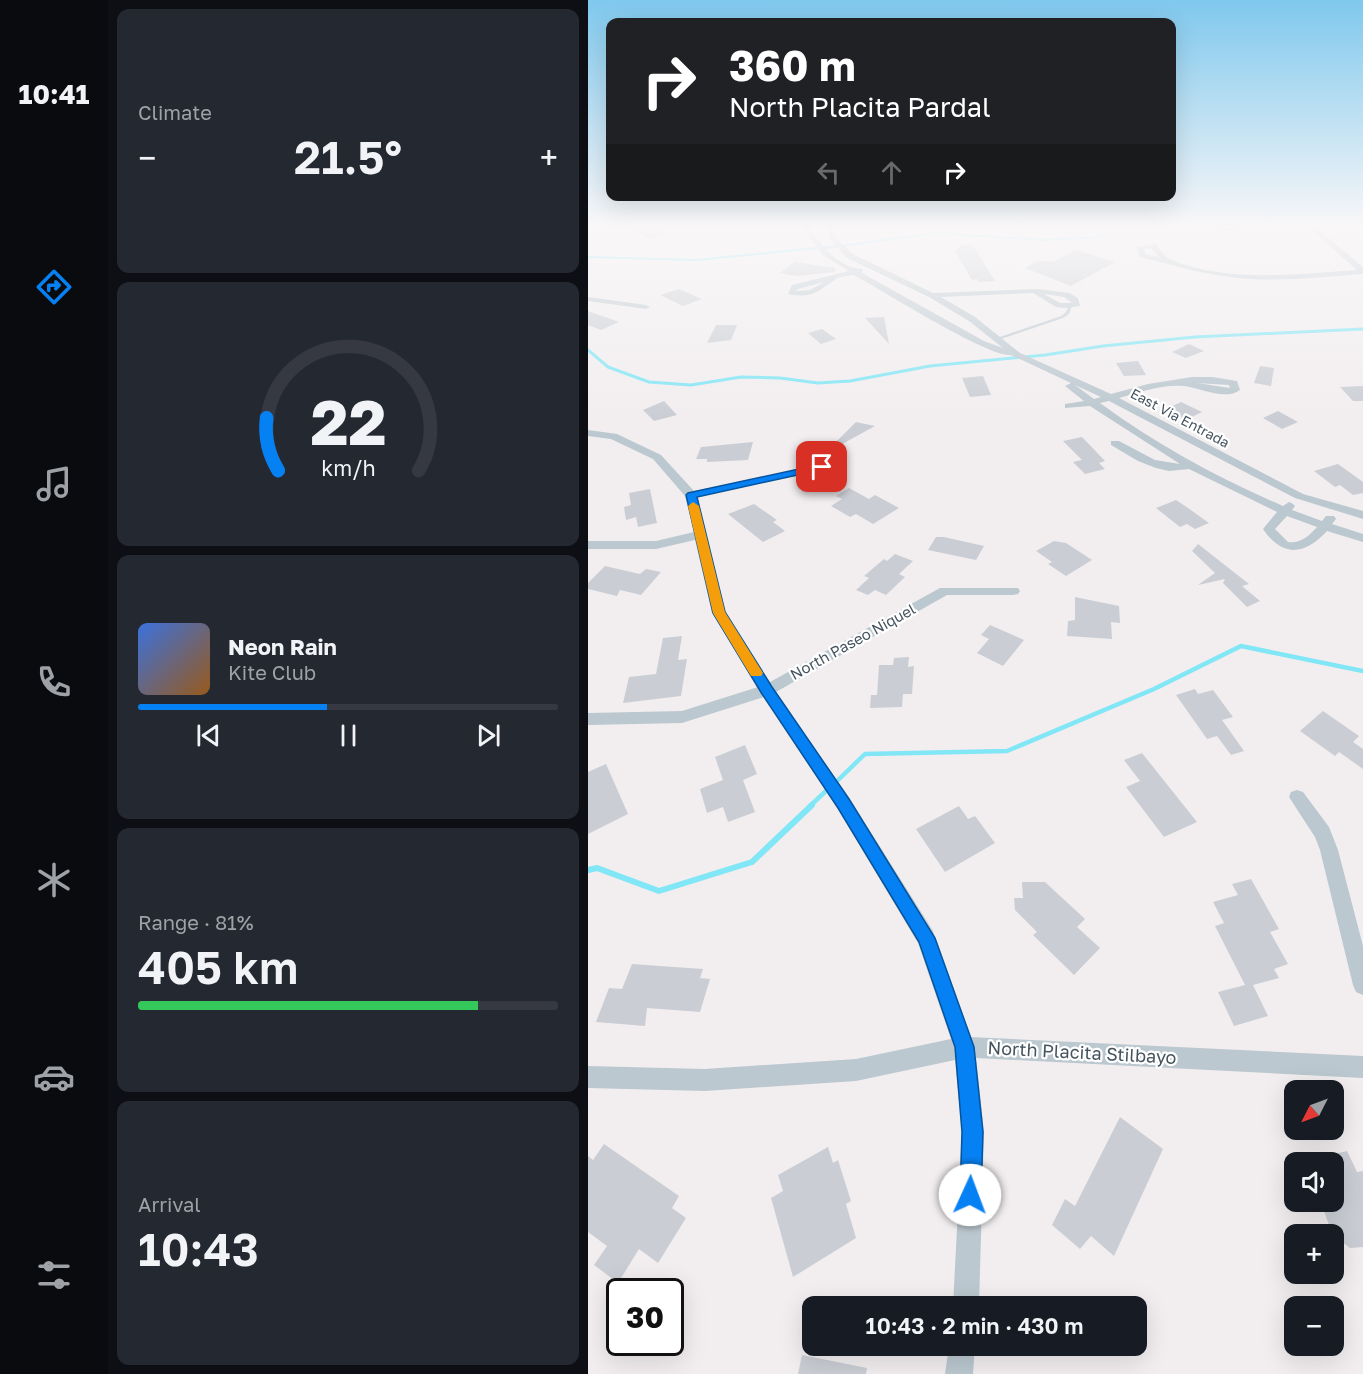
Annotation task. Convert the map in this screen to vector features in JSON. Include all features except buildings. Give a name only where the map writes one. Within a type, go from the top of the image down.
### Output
[{"type":"street","name":"East Via Entrada","points":[[886,289],[981,343],[1017,355],[1111,398],[1299,496],[1363,515]]},
{"type":"street","name":"East Via Entrada","points":[[919,289],[972,319],[1017,355]]},
{"type":"street","points":[[900,297],[1035,291],[1051,303],[1070,306]]},
{"type":"street","points":[[588,299],[646,307]]},
{"type":"street","name":"East Via Entrada","points":[[1045,369],[1093,404],[1190,466],[1283,511],[1363,538]]},
{"type":"street","points":[[1070,406],[1093,404],[1140,388],[1177,382],[1202,378],[1234,383],[1235,390],[1222,392],[1177,382]]},
{"type":"street","points":[[588,433],[613,436],[657,457],[691,495],[719,613],[767,690],[844,804],[926,938],[964,1047],[973,1132],[966,1296]]},
{"type":"street","points":[[1115,443],[1149,464],[1175,470],[1190,466]]},
{"type":"street","points":[[691,495],[822,467]]},
{"type":"street","points":[[1299,496],[1269,529],[1275,539],[1285,544],[1301,546],[1310,543],[1326,526],[1338,507]]},
{"type":"street","points":[[588,545],[656,545],[699,535]]},
{"type":"street","name":"North Paseo Niquel","points":[[588,719],[682,717],[767,690],[945,591],[1013,591]]},
{"type":"street","points":[[1297,797],[1323,832],[1363,985]]},
{"type":"street","name":"North Placita Stilbayo","points":[[588,1077],[705,1080],[844,1071],[964,1047],[1363,1067]]},
{"type":"street","points":[[959,1374],[961,1356]]},
{"type":"lane","points":[[996,339],[1062,317],[1068,313],[1070,306]]},
{"type":"waterway","points":[[588,350],[608,367],[649,382],[691,385],[741,377],[780,378],[818,383],[850,381],[930,366],[1045,355],[1103,346],[1195,337],[1363,329]]},
{"type":"waterway","points":[[835,783],[865,754],[1007,751],[1154,689],[1241,646],[1363,671]]},
{"type":"waterway","points":[[810,806],[828,789]]},
{"type":"waterway","points":[[588,870],[597,868],[659,891],[752,862],[812,805]]},
{"type":"slow traffic","points":[[693,506],[719,613],[756,673]]},
{"type":"route","points":[[822,467],[691,495],[699,535],[719,613],[767,690],[844,804],[926,938],[964,1047],[973,1132],[970,1195]]}]
